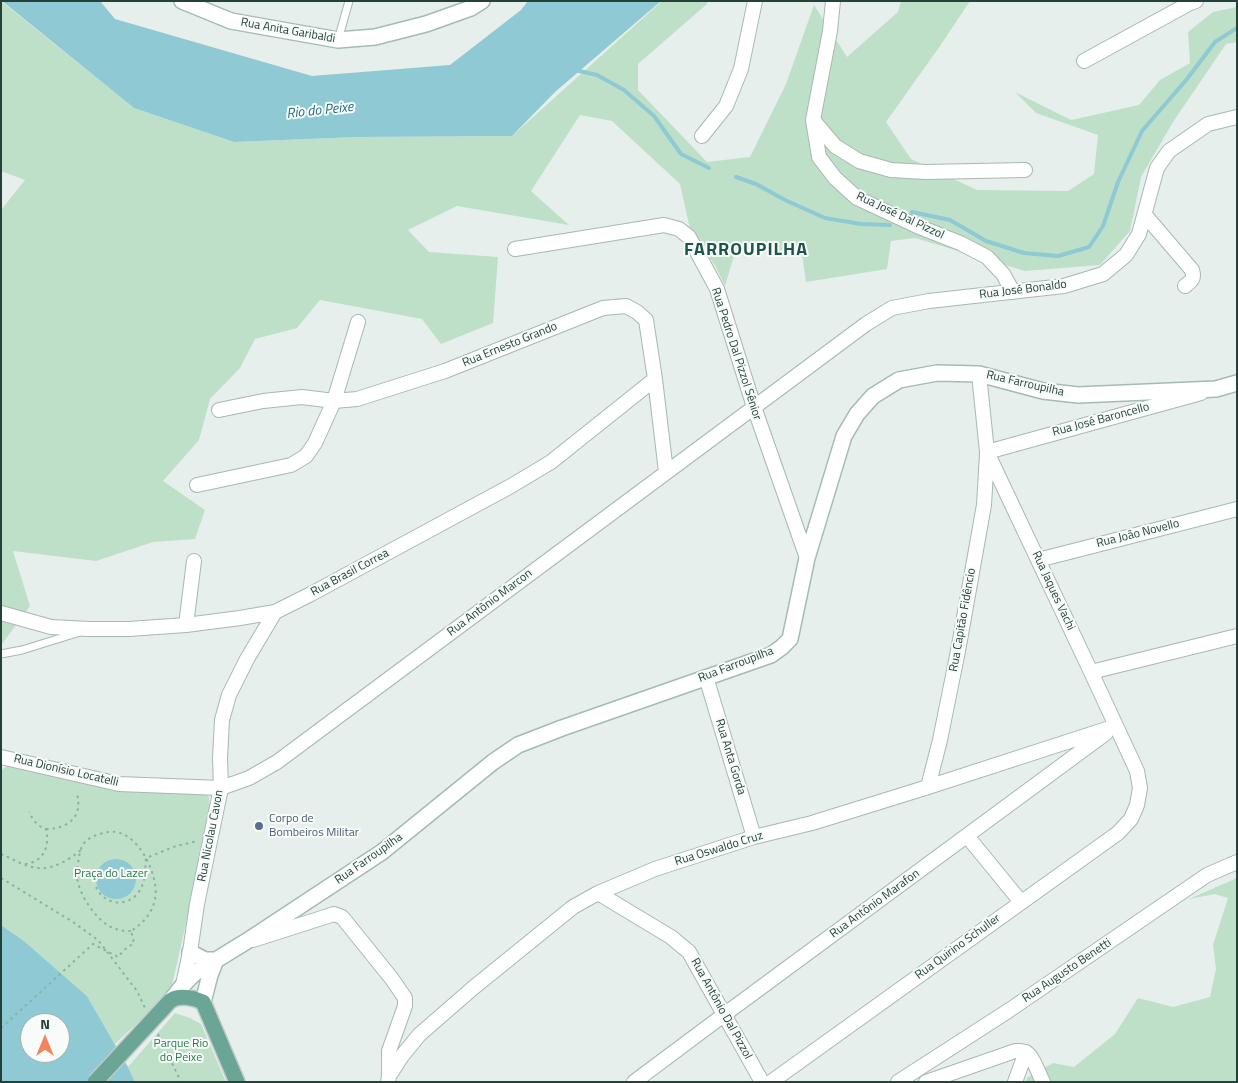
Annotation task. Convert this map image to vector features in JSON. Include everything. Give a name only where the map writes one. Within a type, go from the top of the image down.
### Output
[{"type":"main road","points":[[172,1000],[194,998],[203,1002]]},
{"type":"main road","name":"Rua Farroupilha","points":[[95,1082],[152,1011],[172,1000]]},
{"type":"main road","name":"Rua Nicolau Cavon","points":[[203,1002],[236,1082]]},
{"type":"street","name":"Rua Anita Garibaldi","points":[[182,1],[231,21],[338,40],[375,37],[426,24],[471,8],[482,1]]},
{"type":"street","points":[[702,136],[726,106],[741,68],[755,1]]},
{"type":"street","name":"Rua José Dal Pizzol","points":[[833,1],[830,32],[813,120],[819,157],[835,178],[857,198],[916,226],[960,243],[987,257],[1003,274],[1013,292]]},
{"type":"street","points":[[1084,62],[1196,1]]},
{"type":"street","name":"Rua José Bonaldo","points":[[754,407],[866,324],[892,308],[929,301],[1064,286],[1104,274],[1126,255],[1139,234],[1157,168],[1169,151],[1208,124],[1237,117]]},
{"type":"street","points":[[813,120],[835,146],[859,161],[891,170],[926,172],[1024,170]]},
{"type":"street","points":[[1145,215],[1192,270],[1193,279],[1185,286]]},
{"type":"street","name":"Rua Pedro Dal Pizzol Sênior","points":[[515,249],[664,225],[679,229],[689,237],[716,290],[754,407],[807,558]]},
{"type":"street","name":"Rua Ernesto Grando","points":[[219,410],[262,401],[302,398],[357,399],[445,371],[603,308],[626,306],[646,320],[666,472]]},
{"type":"street","points":[[197,485],[291,466],[306,456],[315,443],[334,400],[358,322]]},
{"type":"street","name":"Rua Farroupilha","points":[[172,1000],[183,985],[196,973],[382,852],[494,762],[518,746],[562,728],[771,655],[782,647],[790,639],[807,558],[844,436],[857,414],[873,396],[899,380],[937,373],[979,374],[1043,391],[1078,395],[1216,389],[1237,383]]},
{"type":"street","name":"Rua Jaques Vachi","points":[[979,374],[987,452],[1136,772],[1140,788],[1136,804]]},
{"type":"street","name":"Rua Brasil Correa","points":[[1,613],[52,627],[89,630],[186,625],[275,612],[511,486],[551,462],[655,379]]},
{"type":"street","name":"Rua José Baroncello","points":[[987,452],[1216,389]]},
{"type":"street","name":"Rua Antônio Marcon","points":[[221,788],[249,778],[277,762],[754,407]]},
{"type":"street","name":"Rua Capitão Fidêncio","points":[[928,787],[940,740],[958,652],[984,505],[987,452]]},
{"type":"street","name":"Rua João Novello","points":[[1038,560],[1237,509]]},
{"type":"street","points":[[186,625],[194,561]]},
{"type":"street","name":"Rua Nicolau Cavon","points":[[183,985],[197,904],[221,788],[222,720],[229,695],[275,612]]},
{"type":"street","points":[[1091,672],[1237,636]]},
{"type":"street","name":"Rua Anta Gorda","points":[[706,677],[754,837]]},
{"type":"street","name":"Rua Oswaldo Cruz","points":[[388,1079],[402,1056],[419,1035],[473,988],[573,907],[598,893],[655,869],[754,837],[812,823],[1116,726]]},
{"type":"street","name":"Rua Antônio Marafon","points":[[634,1082],[1116,726]]},
{"type":"street","name":"Rua Dionísio Locatelli","points":[[1,757],[119,784],[221,788]]},
{"type":"street","name":"Rua Quirino Schuller","points":[[771,1082],[1118,833],[1131,819],[1136,804]]},
{"type":"street","points":[[967,836],[1021,902]]},
{"type":"street","name":"Rua Augusto Benetti","points":[[898,1082],[1008,1011],[1207,875],[1237,862]]},
{"type":"street","name":"Rua Antônio Dal Pizzol","points":[[598,893],[671,937],[689,952],[762,1082]]},
{"type":"street","points":[[247,941],[334,914],[342,917],[405,998],[405,1006],[389,1051],[388,1079]]},
{"type":"street","points":[[190,952],[205,960],[216,960],[203,1002]]},
{"type":"street","name":"Rua Nicolau Cavon","points":[[190,952],[203,1002]]},
{"type":"street","points":[[926,1082],[1015,1051],[1026,1052],[1043,1082]]},
{"type":"street","points":[[1015,1082],[1026,1052]]},
{"type":"street","points":[[788,1082],[800,1061]]},
{"type":"lane","points":[[338,40],[349,1]]},
{"type":"lane","points":[[1,654],[22,650],[89,630]]},
{"type":"path","points":[[29,812],[42,828],[53,829],[64,826],[78,813],[80,803],[78,794]]},
{"type":"path","points":[[23,864],[37,860],[43,853],[48,845],[46,829]]},
{"type":"path","points":[[1,854],[23,864],[39,868],[52,866],[72,858],[81,850],[87,840],[110,831],[122,833],[140,848],[150,866],[154,881],[156,897],[150,912],[141,925],[131,931],[118,930],[108,926],[97,916],[86,902],[77,877],[81,850]]},
{"type":"path","points":[[146,858],[176,846],[197,842],[212,836]]},
{"type":"path","points":[[96,886],[101,895],[112,902],[130,900],[140,892],[145,875],[146,858]]},
{"type":"path","points":[[1,878],[73,922],[98,940],[152,1011]]},
{"type":"path","points":[[1,1028],[93,944],[118,957],[134,943],[131,931]]},
{"type":"path","points":[[157,1032],[181,1082]]},
{"type":"green space","points":[[1,1],[134,108],[234,142],[356,137],[512,136],[662,1],[707,1],[707,4],[638,64],[638,90],[707,162],[750,157],[786,84],[814,5],[847,57],[898,12],[901,1],[970,1],[886,122],[911,159],[977,190],[1068,191],[1094,174],[1098,135],[1036,113],[1015,92],[1071,120],[1139,105],[1160,80],[1190,63],[1188,32],[1213,12],[1237,7],[1237,42],[1226,44],[1173,122],[1141,177],[1130,231],[1100,265],[1025,271],[915,238],[891,241],[887,269],[806,282],[802,254],[736,249],[725,286],[716,267],[690,229],[680,184],[612,121],[580,115],[531,191],[569,225],[457,206],[408,230],[429,252],[498,257],[493,323],[441,344],[422,319],[320,300],[297,328],[255,339],[240,368],[210,399],[199,440],[163,481],[205,510],[195,539],[153,542],[96,561],[13,551],[30,606],[2,644],[1,210],[25,180],[1,171]]},
{"type":"green space","name":"Praça do Lazer","points":[[11,764],[208,793],[210,805],[199,866],[172,985],[163,999],[115,1044],[87,996],[24,941],[1,925],[1,770]]},
{"type":"green space","points":[[1237,878],[1237,1082],[1025,1082],[1028,1077],[1053,1063],[1074,1067],[1115,1034],[1138,998],[1173,1007],[1210,997],[1216,969],[1213,945],[1228,898],[1215,894],[1189,899]]},
{"type":"green space","name":"Parque Rio do Peixe","points":[[175,1013],[201,1024],[226,1082],[135,1082],[128,1067]]},
{"type":"water","name":"Rio do Peixe","points":[[2,1],[100,1],[115,19],[312,76],[450,65],[521,10],[528,1],[661,1],[555,92],[512,136],[356,137],[234,142],[134,108]]},
{"type":"water","points":[[112,859],[120,859],[127,862],[133,868],[136,879],[133,890],[127,896],[120,899],[112,899],[105,896],[99,890],[96,883],[96,875],[99,868],[105,862]]},
{"type":"water","points":[[1,925],[24,941],[87,996],[135,1082],[1,1082]]},
{"type":"waterway","points":[[912,212],[950,220],[986,241],[1024,253],[1058,256],[1089,247],[1103,226],[1118,182],[1142,131],[1187,79],[1215,42],[1237,28]]},
{"type":"waterway","points":[[575,70],[597,75],[624,90],[654,116],[681,154],[709,168]]},
{"type":"waterway","points":[[736,177],[756,184],[785,200],[825,218],[861,224],[890,225]]},
{"type":"place","name":"Corpo de Bombeiros Militar","points":[[259,826]]},
{"type":"district","name":"FARROUPILHA","points":[[746,251]]}]
